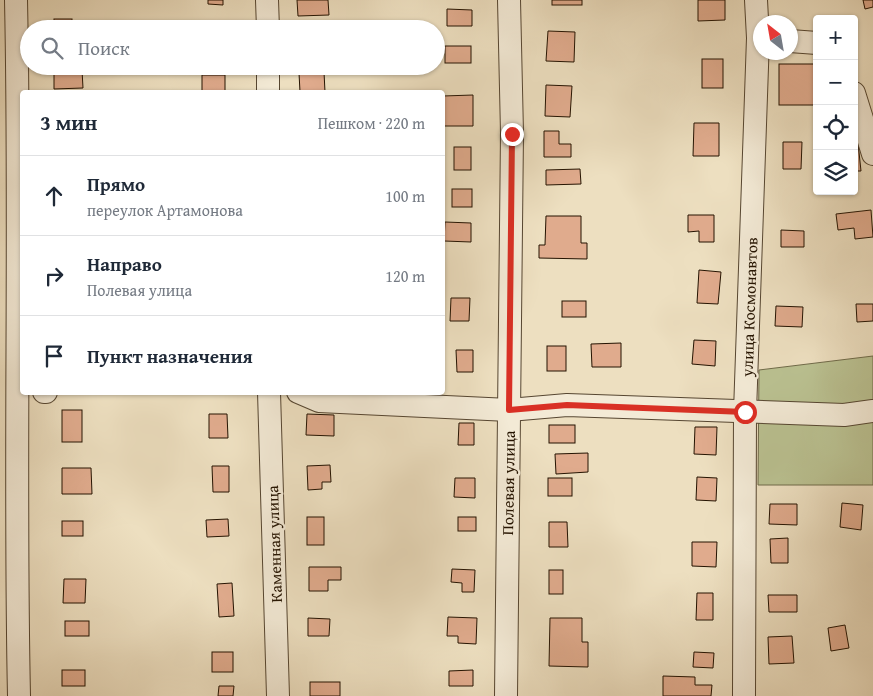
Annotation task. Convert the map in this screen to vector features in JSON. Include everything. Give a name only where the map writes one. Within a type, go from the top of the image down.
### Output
[{"type":"street","points":[[16,0],[9,127],[19,696]]},
{"type":"street","points":[[267,0],[268,20]]},
{"type":"street","name":"Полевая улица","points":[[506,696],[512,134],[509,0]]},
{"type":"street","name":"улица Космонавтов","points":[[756,0],[757,15]]},
{"type":"street","points":[[798,42],[813,43]]},
{"type":"street","name":"улица Космонавтов","points":[[744,696],[745,412],[758,60]]},
{"type":"street","points":[[268,75],[268,90]]},
{"type":"street","points":[[858,105],[873,154]]},
{"type":"street","name":"Каменная улица","points":[[269,395],[278,696]]},
{"type":"street","points":[[305,395],[320,401],[509,410],[567,405],[844,414],[873,411]]},
{"type":"green space","points":[[873,356],[873,485],[758,485],[759,370]]},
{"type":"building","points":[[208,0],[223,0],[223,5],[208,4]]},
{"type":"building","points":[[297,0],[328,0],[329,15],[298,16]]},
{"type":"building","points":[[552,0],[582,0],[582,5],[552,5]]},
{"type":"building","points":[[698,0],[725,0],[725,20],[698,21]]},
{"type":"building","points":[[863,0],[873,0],[873,7],[865,9]]},
{"type":"building","points":[[447,9],[472,10],[472,26],[447,26]]},
{"type":"building","points":[[54,19],[72,19],[72,20]]},
{"type":"building","points":[[548,31],[575,32],[574,62],[546,61]]},
{"type":"building","points":[[445,46],[471,46],[471,63],[445,63]]},
{"type":"building","points":[[702,59],[723,59],[723,88],[702,88]]},
{"type":"building","points":[[779,64],[813,64],[813,105],[779,105]]},
{"type":"building","points":[[54,75],[82,75],[83,88],[54,89]]},
{"type":"building","points":[[202,75],[225,75],[225,90],[202,90]]},
{"type":"building","points":[[299,75],[324,75],[325,90],[300,90]]},
{"type":"building","points":[[546,85],[572,86],[570,117],[545,116]]},
{"type":"building","points":[[473,95],[473,126],[445,126],[445,96]]},
{"type":"building","points":[[694,123],[719,123],[719,156],[693,156]]},
{"type":"building","points":[[544,131],[559,131],[559,144],[571,144],[571,157],[544,157]]},
{"type":"building","points":[[783,142],[802,142],[801,169],[783,169]]},
{"type":"building","points":[[858,143],[861,171],[858,171]]},
{"type":"building","points":[[454,147],[471,147],[471,170],[454,170]]},
{"type":"building","points":[[580,169],[581,184],[546,185],[546,170]]},
{"type":"building","points":[[452,189],[472,189],[472,207],[452,207]]},
{"type":"building","points":[[871,210],[873,237],[855,239],[854,228],[838,230],[836,214]]},
{"type":"building","points":[[688,215],[714,215],[714,242],[699,242],[699,231],[688,232]]},
{"type":"building","points":[[546,216],[581,216],[581,243],[587,243],[587,259],[539,258],[539,245],[545,245]]},
{"type":"building","points":[[445,222],[471,223],[471,242],[445,241]]},
{"type":"building","points":[[781,230],[804,231],[804,247],[781,247]]},
{"type":"building","points":[[699,270],[721,272],[718,304],[697,303]]},
{"type":"building","points":[[451,298],[470,298],[469,321],[450,321]]},
{"type":"building","points":[[562,301],[586,301],[586,317],[562,317]]},
{"type":"building","points":[[856,304],[873,304],[873,321],[857,322]]},
{"type":"building","points":[[776,306],[803,307],[802,327],[775,326]]},
{"type":"building","points":[[694,340],[716,341],[715,366],[692,364]]},
{"type":"building","points":[[621,343],[621,367],[592,367],[591,344]]},
{"type":"building","points":[[547,346],[566,346],[566,371],[547,371]]},
{"type":"building","points":[[456,350],[473,350],[473,372],[457,372]]},
{"type":"building","points":[[62,410],[82,410],[82,442],[62,442]]},
{"type":"building","points":[[209,414],[227,414],[228,438],[209,438]]},
{"type":"building","points":[[307,414],[334,415],[334,436],[306,435]]},
{"type":"building","points":[[459,423],[474,423],[474,445],[458,445]]},
{"type":"building","points":[[549,425],[575,425],[575,443],[549,443]]},
{"type":"building","points":[[695,427],[717,427],[716,455],[694,454]]},
{"type":"building","points":[[588,453],[588,472],[556,474],[555,454]]},
{"type":"building","points":[[330,465],[331,482],[322,482],[322,489],[308,490],[307,466]]},
{"type":"building","points":[[212,466],[229,466],[229,492],[213,492]]},
{"type":"building","points":[[62,468],[91,468],[92,494],[62,494]]},
{"type":"building","points":[[697,477],[717,478],[716,501],[696,500]]},
{"type":"building","points":[[455,478],[475,478],[475,498],[454,497]]},
{"type":"building","points":[[548,478],[572,478],[572,496],[548,496]]},
{"type":"building","points":[[842,503],[863,505],[861,530],[840,527]]},
{"type":"building","points":[[770,504],[797,504],[797,525],[769,524]]},
{"type":"building","points":[[307,517],[324,517],[324,545],[307,545]]},
{"type":"building","points":[[458,517],[476,517],[476,531],[458,531]]},
{"type":"building","points":[[228,519],[229,536],[207,537],[206,520]]},
{"type":"building","points":[[62,521],[83,521],[83,536],[62,536]]},
{"type":"building","points":[[549,522],[567,522],[568,547],[549,547]]},
{"type":"building","points":[[788,538],[788,563],[771,563],[770,539]]},
{"type":"building","points":[[692,542],[717,542],[716,567],[692,566]]},
{"type":"building","points":[[309,567],[341,567],[341,580],[328,580],[328,591],[309,591]]},
{"type":"building","points":[[452,569],[475,570],[474,592],[462,592],[462,583],[451,582]]},
{"type":"building","points":[[549,570],[563,570],[563,594],[549,594]]},
{"type":"building","points":[[64,579],[86,579],[85,603],[63,603]]},
{"type":"building","points":[[232,583],[234,616],[219,617],[217,584]]},
{"type":"building","points":[[697,593],[713,593],[713,620],[696,620]]},
{"type":"building","points":[[768,595],[797,595],[797,612],[769,612]]},
{"type":"building","points":[[448,617],[477,618],[476,644],[458,643],[458,636],[447,636]]},
{"type":"building","points":[[308,618],[330,619],[329,636],[308,636]]},
{"type":"building","points":[[550,618],[582,618],[582,642],[588,642],[588,667],[549,666]]},
{"type":"building","points":[[65,621],[89,621],[89,636],[65,636]]},
{"type":"building","points":[[845,625],[849,648],[831,651],[828,628]]},
{"type":"building","points":[[792,636],[794,663],[769,664],[768,637]]},
{"type":"building","points":[[212,652],[233,652],[233,672],[212,672]]},
{"type":"building","points":[[694,652],[714,653],[713,668],[693,667]]},
{"type":"building","points":[[62,670],[85,670],[85,686],[62,686]]},
{"type":"building","points":[[473,670],[473,686],[449,686],[449,671]]},
{"type":"building","points":[[663,676],[695,677],[695,685],[712,685],[711,696],[663,696]]},
{"type":"building","points":[[310,682],[340,682],[340,696],[310,696]]},
{"type":"building","points":[[219,686],[234,686],[233,696],[218,696]]},
{"type":"route","points":[[512,134],[509,410],[567,405],[745,412]]}]
